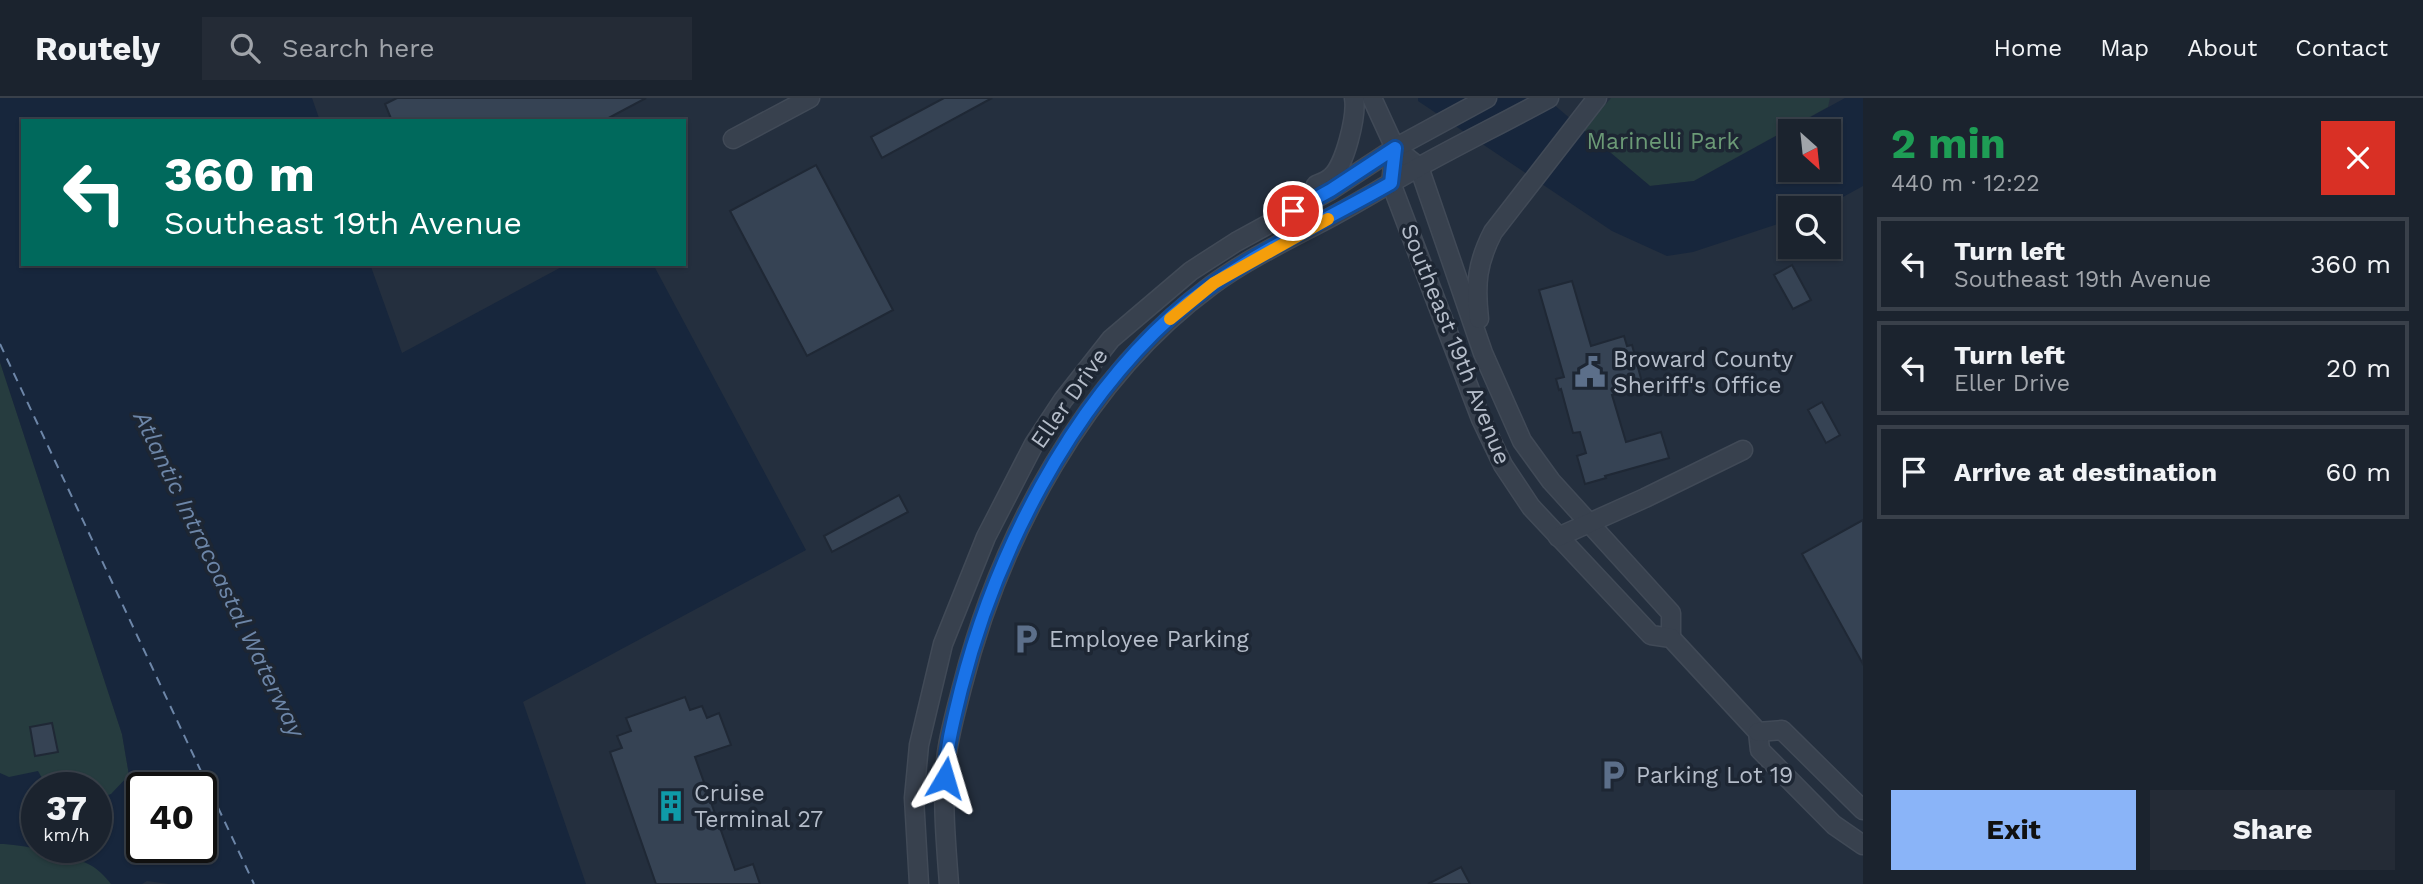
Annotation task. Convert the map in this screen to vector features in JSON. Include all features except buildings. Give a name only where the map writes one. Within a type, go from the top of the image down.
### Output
[{"type":"street","points":[[733,139],[810,98]]},
{"type":"street","points":[[1254,232],[1287,200],[1332,177],[1340,164],[1355,114],[1354,98]]},
{"type":"street","points":[[1372,98],[1395,148],[1419,167]]},
{"type":"street","name":"Eller Drive","points":[[919,884],[914,798],[919,745],[943,644],[965,584],[1009,490],[1034,444],[1063,400],[1111,339],[1191,271],[1254,232],[1331,190],[1395,148],[1487,98]]},
{"type":"street","name":"Eller Drive","points":[[949,884],[946,849],[946,759],[971,653],[992,591],[1036,497],[1062,452],[1122,368],[1172,316],[1214,283],[1419,167],[1549,98]]},
{"type":"street","points":[[1483,353],[1475,290],[1484,249],[1526,187],[1597,98]]},
{"type":"street","name":"Southeast 19th Avenue","points":[[1395,148],[1391,183],[1491,442],[1517,487],[1558,537],[1651,635],[1671,638],[1758,732],[1760,750],[1825,817],[1863,845]]},
{"type":"street","name":"Southeast 19th Avenue","points":[[1419,167],[1483,353],[1522,441],[1551,481],[1671,613],[1671,638]]},
{"type":"street","points":[[1558,537],[1743,450]]},
{"type":"street","points":[[1758,732],[1782,730],[1863,810]]},
{"type":"green space","name":"Marinelli Park","points":[[1611,98],[1830,98],[1828,107],[1806,119],[1778,119],[1778,135],[1694,181],[1650,186],[1583,130]]},
{"type":"green space","points":[[0,362],[122,734],[128,772],[126,772],[126,884],[0,884]]},
{"type":"water","name":"Atlantic Intracoastal Waterway","points":[[0,98],[312,98],[319,119],[21,119],[21,266],[371,266],[402,353],[563,266],[654,266],[806,550],[523,702],[586,884],[169,884],[147,881],[142,884],[111,884],[97,869],[85,863],[112,863],[112,793],[126,778],[126,863],[217,863],[217,772],[128,772],[122,734],[0,362]]},
{"type":"water","points":[[1418,98],[1546,98],[1650,186],[1694,181],[1778,135],[1778,182],[1841,182],[1841,119],[1807,119],[1845,98],[1863,98],[1863,186],[1841,198],[1778,196],[1778,224],[1693,252],[1667,256],[1612,231],[1418,101]]},
{"type":"water","points":[[0,773],[9,777],[21,775],[21,846],[0,844]]},
{"type":"ferry route","points":[[0,344],[254,884]]},
{"type":"slow traffic","points":[[1170,319],[1214,283],[1328,219]]},
{"type":"place","name":"Broward County Sheriff's Office","points":[[1590,372]]},
{"type":"place","name":"Employee Parking","points":[[1026,639]]},
{"type":"place","name":"Parking Lot 19","points":[[1613,775]]},
{"type":"place","name":"Cruise Terminal 27","points":[[671,806]]},
{"type":"route","points":[[945,778],[946,759],[962,687],[992,591],[1036,497],[1062,452],[1106,387],[1172,316],[1214,283],[1391,183],[1395,148],[1331,190],[1293,211]]}]
